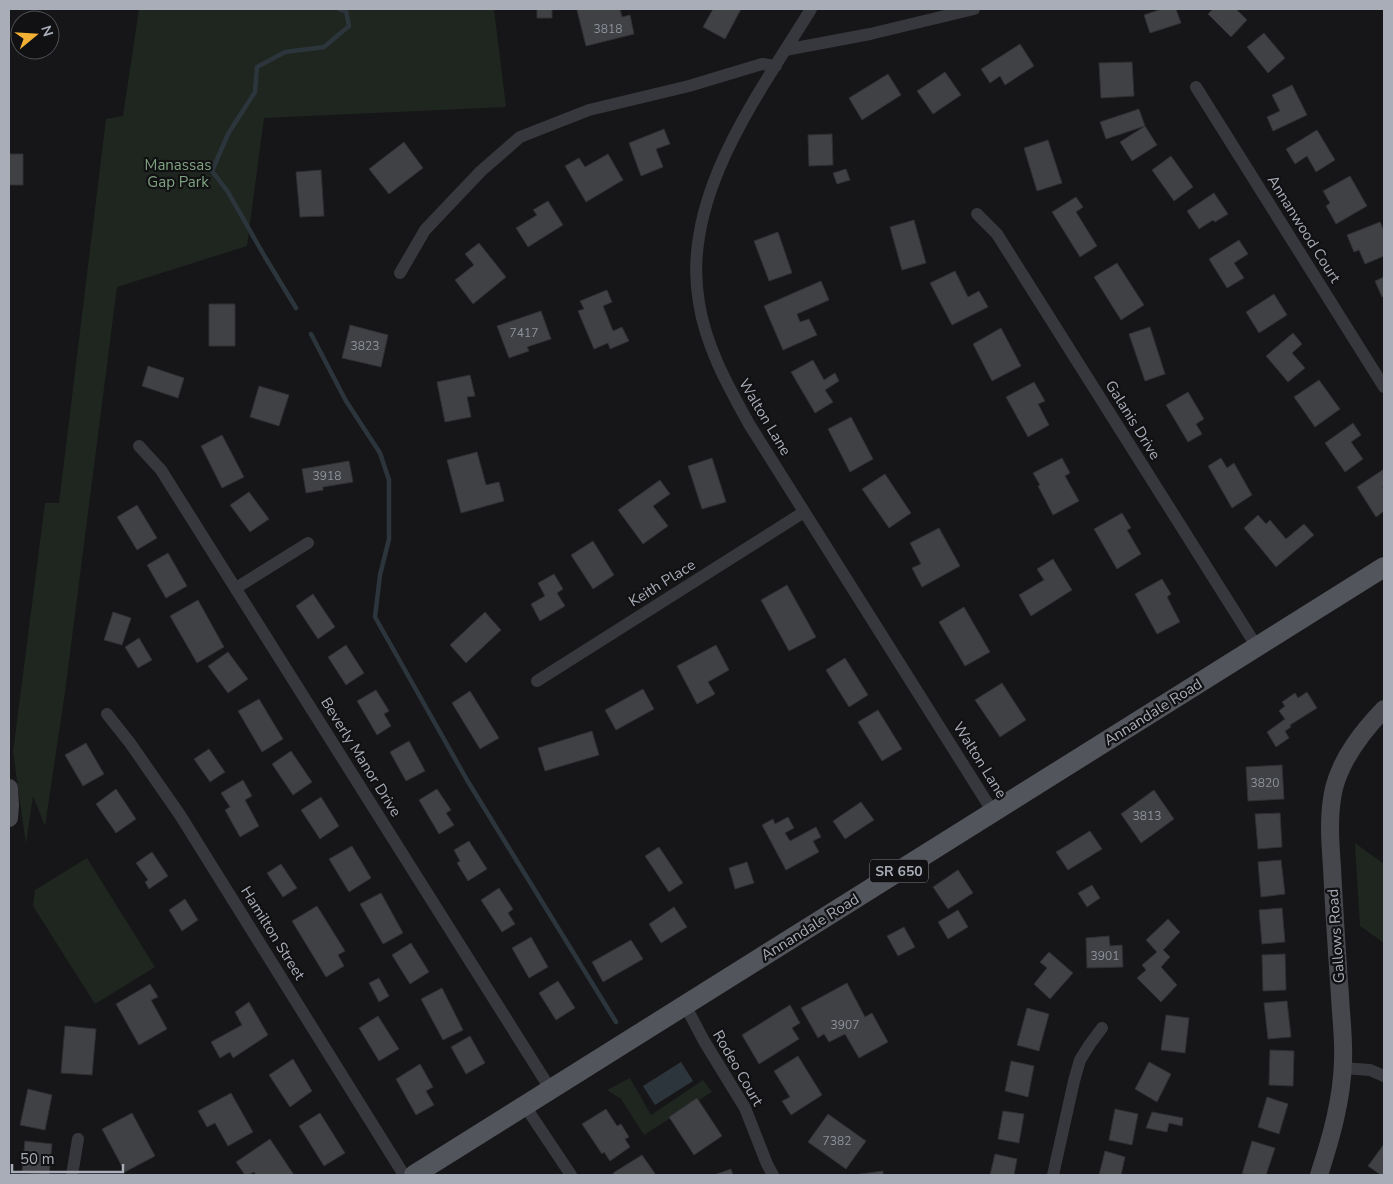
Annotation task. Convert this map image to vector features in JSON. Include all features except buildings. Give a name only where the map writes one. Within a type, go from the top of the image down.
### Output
[{"type":"main road","name":"Annandale Road","points":[[414,1175],[1384,567]]},
{"type":"main road","name":"Gallows Road","points":[[1319,1175],[1334,1126],[1343,1068],[1331,854],[1331,806],[1334,787],[1342,765],[1353,746],[1384,709]]},
{"type":"main road","points":[[9,788],[9,818]]},
{"type":"street","name":"Walton Lane","points":[[810,9],[728,148],[710,188],[698,244],[696,265],[698,300],[714,358],[726,384],[749,424],[993,812]]},
{"type":"street","points":[[785,50],[870,34],[974,9]]},
{"type":"street","points":[[400,273],[425,230],[481,171],[520,136],[589,110],[689,86],[762,64],[776,66]]},
{"type":"street","name":"Annanwood Court","points":[[1196,87],[1384,388]]},
{"type":"street","name":"Galanis Drive","points":[[977,214],[997,234],[1257,647]]},
{"type":"street","name":"Beverly Manor Drive","points":[[139,446],[161,470],[551,1090]]},
{"type":"street","name":"Keith Place","points":[[537,681],[804,512]]},
{"type":"street","points":[[236,588],[308,543]]},
{"type":"street","name":"Hamilton Street","points":[[107,714],[130,743],[180,815],[404,1175]]},
{"type":"street","name":"Rodeo Court","points":[[685,1005],[717,1065],[744,1108],[766,1164],[773,1175]]},
{"type":"street","points":[[1053,1175],[1080,1060],[1102,1028]]},
{"type":"street","points":[[1343,1068],[1370,1070],[1384,1076]]},
{"type":"street","points":[[525,1106],[571,1175]]},
{"type":"street","points":[[72,1175],[78,1139]]},
{"type":"green space","name":"Manassas Gap Park","points":[[139,9],[494,9],[506,107],[264,118],[247,246],[117,287],[65,692],[45,826],[33,796],[26,844],[13,752],[45,503],[59,503],[106,119],[123,116]]},
{"type":"green space","points":[[1355,843],[1384,864],[1384,943],[1360,926]]},
{"type":"green space","points":[[87,858],[155,967],[95,1004],[33,906],[35,890]]},
{"type":"green space","points":[[630,1078],[651,1115],[703,1080],[712,1092],[644,1135],[621,1099],[607,1090]]},
{"type":"shaded area","points":[[681,1062],[693,1081],[655,1105],[643,1086]]},
{"type":"waterway","points":[[296,308],[228,192],[212,171],[228,134],[255,92],[257,67],[285,52],[324,47],[349,26],[346,11],[339,9]]},
{"type":"waterway","points":[[311,334],[346,401],[380,453],[389,480],[389,539],[380,575],[375,617],[467,780],[616,1022]]}]
